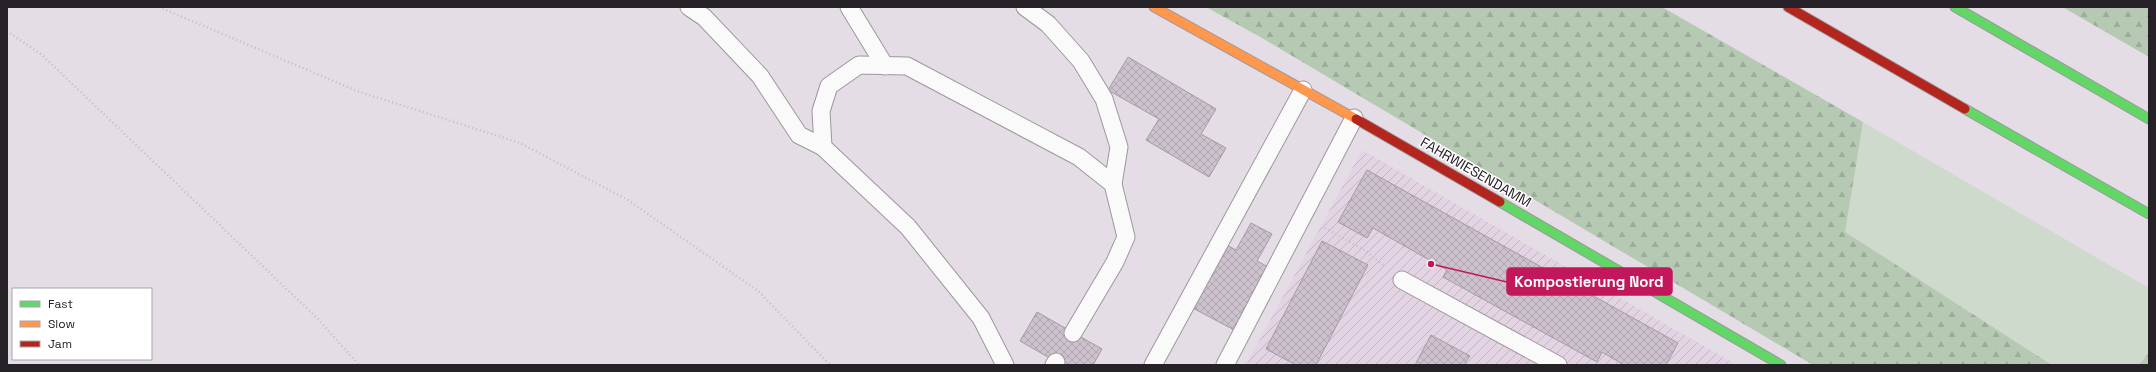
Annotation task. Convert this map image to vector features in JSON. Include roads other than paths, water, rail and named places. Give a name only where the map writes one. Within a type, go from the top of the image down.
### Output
[{"type":"main road","name":"FAHRWIESENDAMM","points":[[1154,7],[1354,118],[1776,364]]},
{"type":"main road","points":[[1788,7],[2149,214]]},
{"type":"main road","points":[[1954,7],[2149,119]]},
{"type":"lane","points":[[688,7],[704,17],[760,76],[799,135],[823,147],[908,227],[980,318],[1005,365]]},
{"type":"lane","points":[[849,7],[885,66]]},
{"type":"lane","points":[[1025,7],[1048,24],[1081,61],[1104,99],[1120,147],[1113,184],[1126,237],[1114,262],[1073,333]]},
{"type":"lane","points":[[823,147],[821,111],[829,86],[859,65],[908,66],[1079,157],[1113,184]]},
{"type":"lane","points":[[1153,365],[1303,90]]},
{"type":"lane","points":[[1225,365],[1354,118]]},
{"type":"lane","points":[[1402,280],[1558,365]]},
{"type":"place","name":"Kompostierung Nord","points":[[1431,264]]}]
